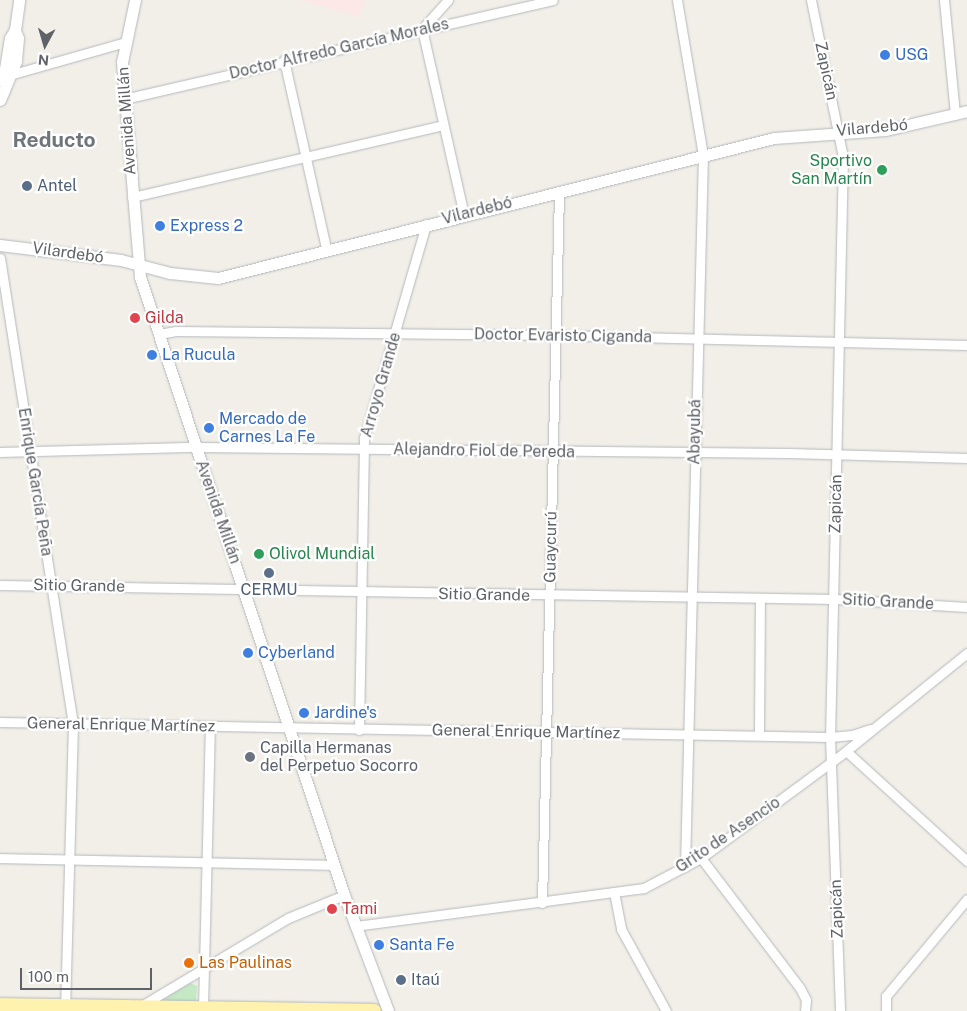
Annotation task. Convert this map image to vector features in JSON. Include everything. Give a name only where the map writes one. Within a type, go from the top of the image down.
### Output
[{"type":"main road","points":[[0,100],[18,38],[16,30],[19,0]]},
{"type":"main road","name":"Avenida Millán","points":[[135,0],[124,42],[124,99],[138,265],[158,334],[344,895],[388,1011]]},
{"type":"main road","points":[[0,80],[9,71]]},
{"type":"main road","name":"Vilardebó","points":[[0,245],[121,260],[170,273],[218,278],[326,248],[703,155],[792,135],[838,131],[886,130],[967,111]]},
{"type":"main road","points":[[0,1005],[374,1011]]},
{"type":"street","points":[[448,0],[422,30],[464,215]]},
{"type":"street","name":"Doctor Alfredo García Morales","points":[[124,99],[284,60],[553,0]]},
{"type":"street","name":"Abayubá","points":[[677,0],[703,155],[685,867]]},
{"type":"street","name":"Zapicán","points":[[811,0],[843,157],[841,342],[830,737],[840,1011]]},
{"type":"street","points":[[944,0],[955,114]]},
{"type":"street","points":[[9,71],[124,42]]},
{"type":"street","points":[[284,60],[326,248]]},
{"type":"street","points":[[132,197],[443,124]]},
{"type":"street","name":"Guaycurú","points":[[542,903],[559,191]]},
{"type":"street","name":"Arroyo Grande","points":[[359,730],[363,592],[364,449],[426,224]]},
{"type":"street","name":"Enrique García Peña","points":[[0,258],[73,724],[65,1006]]},
{"type":"street","name":"Doctor Evaristo Ciganda","points":[[158,334],[176,331],[555,335],[967,345]]},
{"type":"street","name":"Alejandro Fiol de Pereda","points":[[0,452],[196,447],[837,454],[967,458]]},
{"type":"street","name":"Sitio Grande","points":[[0,585],[51,584],[550,596],[835,599],[967,607]]},
{"type":"street","points":[[759,735],[760,598]]},
{"type":"street","name":"Grito de Asencio","points":[[355,926],[542,903],[644,888],[701,858],[846,751],[870,728],[967,653]]},
{"type":"street","name":"General Enrique Martínez","points":[[0,722],[289,729],[830,737],[852,735],[870,728]]},
{"type":"street","points":[[203,1008],[210,727]]},
{"type":"street","points":[[846,751],[967,861]]},
{"type":"street","points":[[0,858],[334,865]]},
{"type":"street","points":[[701,858],[800,988],[806,1000],[805,1011]]},
{"type":"street","points":[[614,892],[621,929],[666,1011]]},
{"type":"street","points":[[138,1008],[288,918],[344,895]]},
{"type":"street","points":[[886,1011],[886,996],[967,899]]},
{"type":"shaded area","points":[[299,0],[365,0],[359,17]]},
{"type":"green space","points":[[188,982],[197,986],[196,1002],[162,1001]]},
{"type":"place","name":"USG","points":[[885,55]]},
{"type":"place","name":"Sportivo San Martín","points":[[882,170]]},
{"type":"place","name":"Antel","points":[[27,186]]},
{"type":"place","name":"Express 2","points":[[160,226]]},
{"type":"place","name":"Gilda","points":[[135,318]]},
{"type":"place","name":"La Rucula","points":[[152,355]]},
{"type":"place","name":"Mercado de Carnes La Fe","points":[[209,428]]},
{"type":"place","name":"Olivol Mundial","points":[[259,554]]},
{"type":"place","name":"CERMU","points":[[269,573]]},
{"type":"place","name":"Cyberland","points":[[248,653]]},
{"type":"place","name":"Jardine's","points":[[304,713]]},
{"type":"place","name":"Capilla Hermanas del Perpetuo Socorro","points":[[250,757]]},
{"type":"place","name":"Tami","points":[[332,909]]},
{"type":"place","name":"Santa Fe","points":[[379,945]]},
{"type":"place","name":"Las Paulinas","points":[[189,963]]},
{"type":"place","name":"Itaú","points":[[401,980]]},
{"type":"district","name":"Reducto","points":[[54,140]]}]
